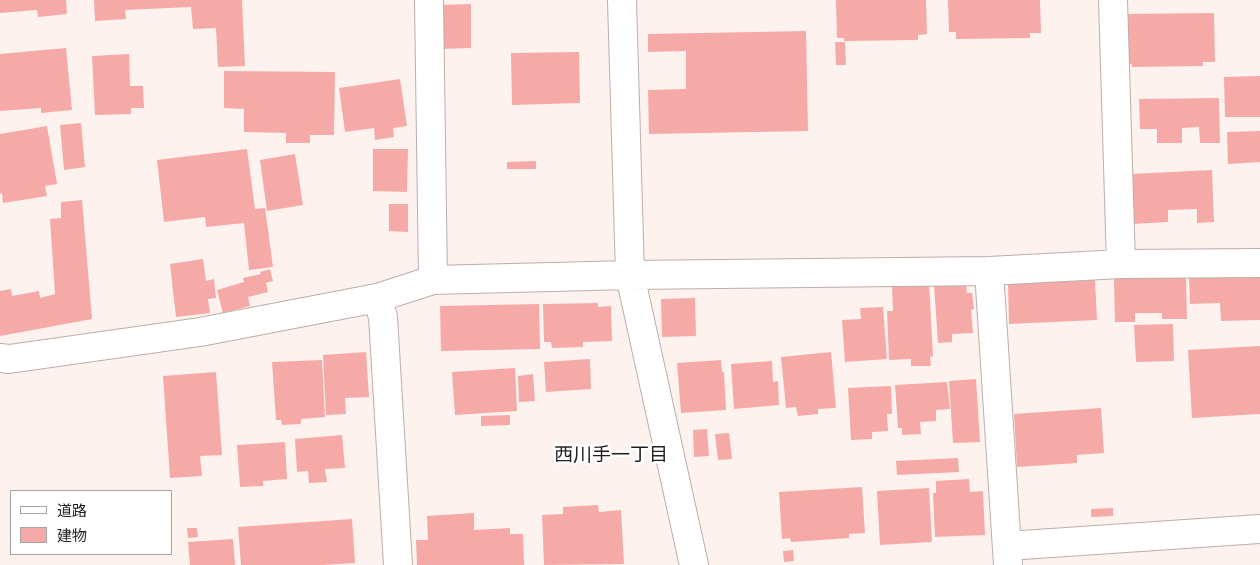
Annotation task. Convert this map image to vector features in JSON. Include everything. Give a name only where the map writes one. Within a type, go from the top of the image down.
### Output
[{"type":"street","points":[[429,0],[433,280]]},
{"type":"street","points":[[622,0],[630,275],[694,565]]},
{"type":"street","points":[[1113,0],[1121,264]]},
{"type":"street","points":[[0,358],[9,359],[200,332],[377,298],[433,280],[989,270],[1121,264],[1260,263]]},
{"type":"street","points":[[989,270],[1007,555],[1260,529]]},
{"type":"street","points":[[377,298],[384,317],[398,565]]},
{"type":"building","points":[[0,0],[66,0],[67,14],[38,17],[37,10],[0,13]]},
{"type":"building","points":[[94,0],[242,0],[245,66],[218,67],[216,28],[193,29],[191,7],[125,10],[126,19],[95,21]]},
{"type":"building","points":[[836,0],[926,0],[927,34],[918,35],[918,40],[844,41],[844,38],[837,38]]},
{"type":"building","points":[[948,0],[1040,0],[1041,33],[1030,33],[1030,38],[956,39],[956,32],[949,32]]},
{"type":"building","points":[[471,4],[471,48],[441,49],[440,5]]},
{"type":"building","points":[[1214,13],[1215,62],[1203,62],[1203,66],[1132,67],[1132,64],[1127,64],[1126,14]]},
{"type":"building","points":[[806,31],[808,131],[649,134],[648,90],[686,89],[686,51],[648,52],[648,34]]},
{"type":"building","points":[[835,42],[845,42],[846,65],[836,65]]},
{"type":"building","points":[[66,48],[72,110],[41,113],[41,108],[0,111],[0,54]]},
{"type":"building","points":[[579,52],[580,103],[512,105],[511,53]]},
{"type":"building","points":[[129,54],[130,86],[143,86],[144,108],[131,108],[131,114],[95,115],[92,56]]},
{"type":"building","points":[[224,71],[335,72],[334,135],[310,135],[310,143],[286,143],[286,133],[244,132],[244,109],[224,108]]},
{"type":"building","points":[[1260,76],[1260,117],[1225,117],[1224,77]]},
{"type":"building","points":[[400,79],[407,126],[393,128],[394,137],[375,140],[374,128],[345,132],[339,88]]},
{"type":"building","points":[[1219,98],[1220,143],[1200,143],[1199,127],[1182,128],[1182,143],[1157,143],[1157,129],[1140,129],[1139,99]]},
{"type":"building","points":[[81,123],[85,167],[64,170],[60,125]]},
{"type":"building","points":[[47,126],[57,184],[45,186],[47,196],[3,203],[2,193],[0,194],[0,134]]},
{"type":"building","points":[[1260,131],[1260,162],[1228,164],[1227,132]]},
{"type":"building","points":[[247,149],[255,209],[265,208],[273,267],[249,270],[244,223],[206,227],[205,217],[164,222],[157,160]]},
{"type":"building","points":[[373,149],[408,149],[407,192],[373,191]]},
{"type":"building","points":[[295,154],[303,205],[267,211],[260,160]]},
{"type":"building","points":[[536,161],[536,169],[507,169],[507,162]]},
{"type":"building","points":[[1212,170],[1214,222],[1197,223],[1197,209],[1168,210],[1168,222],[1133,224],[1131,174]]},
{"type":"building","points":[[82,200],[92,319],[0,336],[0,291],[11,289],[12,296],[39,291],[40,298],[55,294],[50,219],[61,218],[61,202]]},
{"type":"building","points":[[389,204],[408,204],[408,232],[389,231]]},
{"type":"building","points":[[203,259],[206,281],[214,279],[216,298],[208,299],[210,313],[176,317],[170,264]]},
{"type":"building","points":[[270,269],[273,281],[266,283],[268,292],[248,297],[250,306],[223,313],[217,290],[244,282],[243,278],[261,274],[260,272]]},
{"type":"building","points":[[1189,274],[1260,274],[1260,320],[1221,321],[1220,303],[1190,304]]},
{"type":"building","points":[[1186,276],[1187,319],[1162,319],[1162,313],[1135,313],[1135,322],[1115,322],[1114,278]]},
{"type":"building","points":[[1095,280],[1097,320],[1009,324],[1008,284]]},
{"type":"building","points":[[966,282],[967,293],[972,293],[974,309],[971,310],[973,333],[952,334],[952,342],[938,343],[934,285]]},
{"type":"building","points":[[929,283],[933,357],[930,356],[931,366],[911,366],[911,359],[889,360],[887,311],[893,311],[892,285]]},
{"type":"building","points":[[695,298],[696,336],[662,337],[661,299]]},
{"type":"building","points":[[598,303],[598,307],[611,306],[612,341],[583,342],[583,347],[552,348],[551,342],[544,342],[543,304]]},
{"type":"building","points":[[539,304],[540,349],[441,351],[440,306]]},
{"type":"building","points":[[883,307],[887,359],[845,362],[842,320],[861,319],[860,308]]},
{"type":"building","points":[[1173,324],[1174,361],[1136,362],[1134,325]]},
{"type":"building","points":[[1260,346],[1260,414],[1192,418],[1188,350]]},
{"type":"building","points":[[366,352],[369,397],[345,398],[346,414],[326,415],[323,355]]},
{"type":"building","points":[[831,352],[836,408],[818,409],[818,414],[798,416],[796,407],[786,408],[781,357]]},
{"type":"building","points":[[590,359],[591,389],[546,392],[544,362]]},
{"type":"building","points":[[322,360],[325,417],[301,419],[301,424],[282,425],[281,420],[276,420],[272,362]]},
{"type":"building","points":[[721,360],[722,372],[724,372],[726,410],[681,413],[677,363]]},
{"type":"building","points":[[772,361],[773,382],[778,381],[779,405],[734,409],[731,364]]},
{"type":"building","points":[[515,368],[517,411],[455,415],[452,372]]},
{"type":"building","points":[[216,372],[222,455],[200,456],[202,476],[170,478],[163,376]]},
{"type":"building","points":[[533,374],[535,401],[519,402],[518,376]]},
{"type":"building","points":[[976,379],[980,442],[953,443],[949,381]]},
{"type":"building","points":[[947,382],[950,409],[936,410],[936,421],[920,422],[921,434],[902,435],[902,428],[898,428],[895,385]]},
{"type":"building","points":[[891,386],[892,414],[887,414],[888,431],[872,432],[872,439],[851,440],[848,388]]},
{"type":"building","points":[[1101,408],[1104,453],[1077,455],[1077,463],[1017,467],[1014,414]]},
{"type":"building","points":[[510,415],[510,425],[481,426],[481,416]]},
{"type":"building","points":[[707,429],[709,456],[694,457],[693,430]]},
{"type":"building","points":[[729,433],[732,459],[718,460],[715,434]]},
{"type":"building","points":[[342,435],[345,468],[325,469],[327,482],[309,483],[308,471],[297,472],[295,439]]},
{"type":"building","points":[[285,442],[287,479],[263,481],[263,486],[240,487],[237,445]]},
{"type":"building","points":[[958,458],[959,472],[897,475],[896,461]]},
{"type":"building","points":[[969,479],[970,492],[983,491],[985,535],[935,537],[933,493],[936,493],[936,481]]},
{"type":"building","points":[[862,487],[865,533],[849,534],[849,538],[791,542],[790,538],[782,539],[779,492]]},
{"type":"building","points":[[929,488],[932,542],[880,545],[877,491]]},
{"type":"building","points":[[598,505],[599,512],[621,510],[624,564],[544,565],[542,515],[563,514],[563,507]]},
{"type":"building","points":[[1113,508],[1113,516],[1091,517],[1091,509]]},
{"type":"building","points":[[474,513],[474,530],[510,528],[510,534],[523,534],[524,565],[417,565],[416,540],[428,540],[427,516]]},
{"type":"building","points":[[352,519],[355,563],[241,565],[238,527]]},
{"type":"building","points":[[187,528],[197,528],[198,537],[188,538]]},
{"type":"building","points":[[233,539],[235,565],[190,565],[188,542]]},
{"type":"building","points":[[793,550],[794,561],[784,562],[783,551]]},
{"type":"district","name":"西川手一丁目","points":[[611,456]]}]
